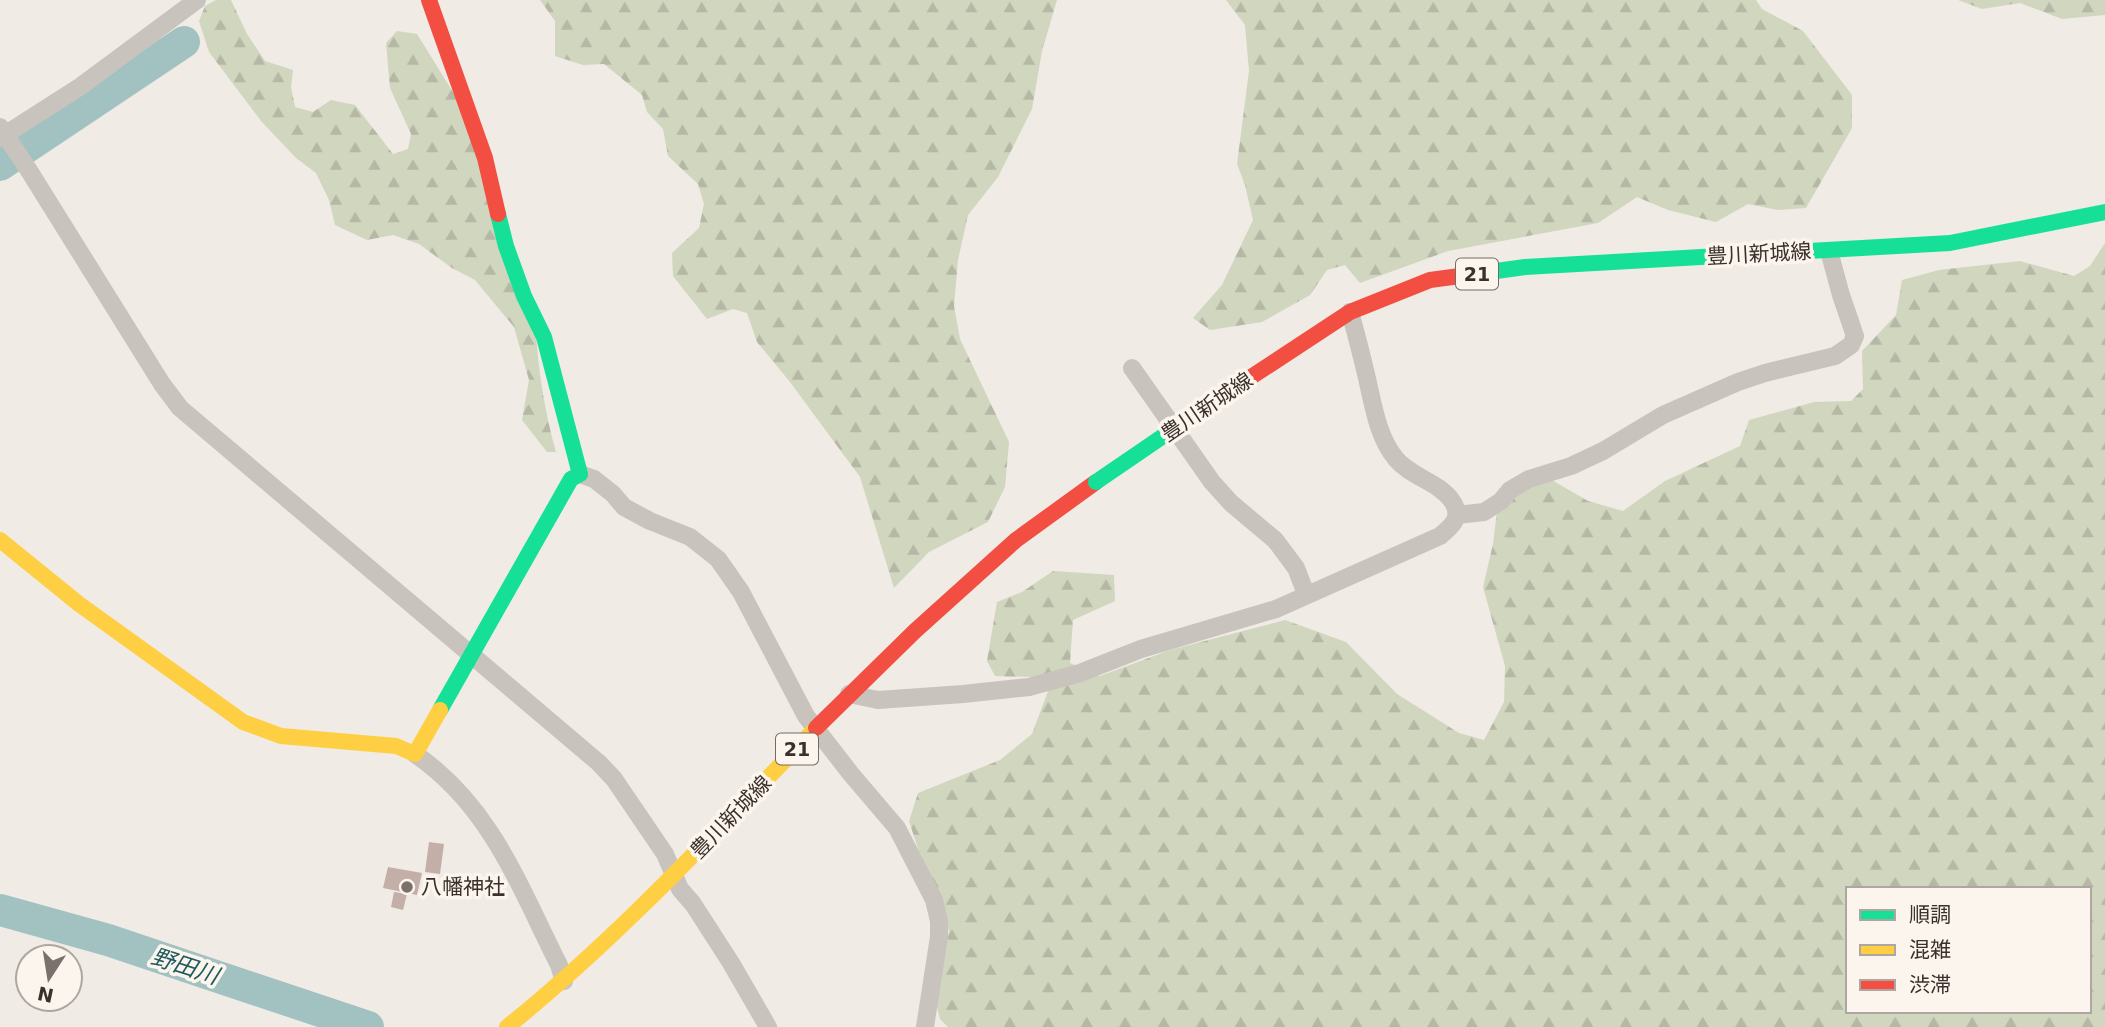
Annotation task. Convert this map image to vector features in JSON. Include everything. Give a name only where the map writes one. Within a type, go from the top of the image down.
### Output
[{"type":"main road","points":[[0,541],[79,604],[243,722],[281,736],[396,746],[415,754],[571,479],[580,474],[544,337],[524,296],[506,246],[485,158],[429,0]]},
{"type":"main road","name":"豊川新城線","points":[[507,1027],[564,981],[674,874],[849,694],[1016,540],[1213,402],[1350,312],[1430,280],[1525,267],[1950,243],[2105,212]]},
{"type":"street","points":[[197,0],[81,86],[4,135],[162,384],[180,408],[600,763],[614,779],[658,843],[680,890],[693,904],[731,963],[768,1027]]},
{"type":"street","points":[[1457,515],[1484,512],[1501,501],[1510,490],[1529,480],[1603,451],[1663,415],[1738,382],[1835,356],[1851,345],[1854,335],[1829,251]]},
{"type":"street","points":[[849,694],[878,700],[1029,687],[1080,673],[1142,649],[1276,609],[1440,536],[1455,524],[1457,515],[1452,500],[1401,466],[1388,449],[1379,426],[1350,312]]},
{"type":"street","points":[[1132,368],[1212,482],[1230,503],[1275,540],[1296,568],[1306,594]]},
{"type":"street","points":[[580,474],[594,479],[624,507],[690,537],[718,559],[741,592],[816,730],[897,828],[934,900],[939,920],[939,937],[925,1027]]},
{"type":"street","points":[[415,754],[455,785],[489,828],[559,965],[564,981]]},
{"type":"green space","points":[[216,0],[231,0],[247,34],[265,61],[293,70],[291,87],[295,107],[313,112],[331,100],[355,105],[393,154],[408,149],[411,134],[390,88],[386,43],[397,31],[417,34],[461,105],[536,335],[543,394],[556,452],[547,452],[522,420],[529,380],[514,327],[475,280],[452,268],[419,244],[393,235],[367,240],[335,225],[329,200],[316,173],[296,158],[261,121],[209,52],[199,21],[205,6]]},
{"type":"green space","points":[[540,0],[1057,0],[1042,51],[1032,109],[998,177],[968,215],[958,260],[954,306],[960,339],[1009,442],[1005,487],[988,522],[929,552],[894,588],[860,477],[757,342],[747,313],[733,309],[707,319],[673,276],[672,253],[699,228],[704,204],[698,184],[668,156],[663,129],[647,112],[642,95],[604,64],[583,65],[555,56],[555,21]]},
{"type":"green space","points":[[1226,0],[1756,0],[1762,9],[1803,31],[1852,95],[1852,128],[1806,208],[1778,210],[1748,204],[1716,222],[1668,210],[1637,197],[1598,223],[1448,251],[1360,283],[1345,265],[1327,270],[1310,295],[1262,322],[1210,330],[1193,318],[1222,285],[1253,220],[1237,164],[1249,71],[1245,25]]},
{"type":"green space","points":[[1958,0],[2105,0],[2105,15],[2062,19],[2020,3],[1982,9]]},
{"type":"green space","points":[[2105,243],[2105,1027],[948,1027],[940,1019],[935,999],[949,932],[944,908],[920,855],[909,821],[918,793],[1000,760],[1032,734],[1048,691],[1031,677],[995,676],[987,661],[997,602],[1022,592],[1053,571],[1114,575],[1115,601],[1073,620],[1070,663],[1100,676],[1170,650],[1285,620],[1346,642],[1397,694],[1459,733],[1484,740],[1504,702],[1505,666],[1483,587],[1497,511],[1522,486],[1550,479],[1588,501],[1623,511],[1665,481],[1740,446],[1749,420],[1814,402],[1851,401],[1863,389],[1862,351],[1896,315],[1902,280],[1939,270],[2020,261],[2074,276],[2090,266]]},
{"type":"building","points":[[429,842],[444,844],[440,874],[425,872]]},
{"type":"building","points":[[388,867],[422,873],[417,895],[383,888]]},
{"type":"building","points":[[394,892],[407,894],[403,910],[391,907]]},
{"type":"waterway","points":[[0,165],[184,42]]},
{"type":"waterway","name":"野田川","points":[[0,910],[108,940],[368,1027]]},
{"type":"traffic: fast","points":[[1482,273],[1525,267],[1950,243],[2105,212]]},
{"type":"traffic: fast","points":[[440,710],[571,479],[580,474],[544,337],[524,296],[498,214]]},
{"type":"traffic: fast","points":[[1096,482],[1213,402]]},
{"type":"traffic: slow","points":[[0,540],[79,604],[243,722],[281,736],[396,746],[415,754],[440,710]]},
{"type":"traffic: slow","points":[[507,1027],[628,920],[816,728]]},
{"type":"traffic: jam","points":[[429,0],[485,158],[498,214]]},
{"type":"traffic: jam","points":[[1213,402],[1350,312],[1430,280],[1482,273]]},
{"type":"traffic: jam","points":[[816,728],[915,631],[1016,540],[1096,482]]},
{"type":"place","name":"八幡神社","points":[[407,887]]}]
